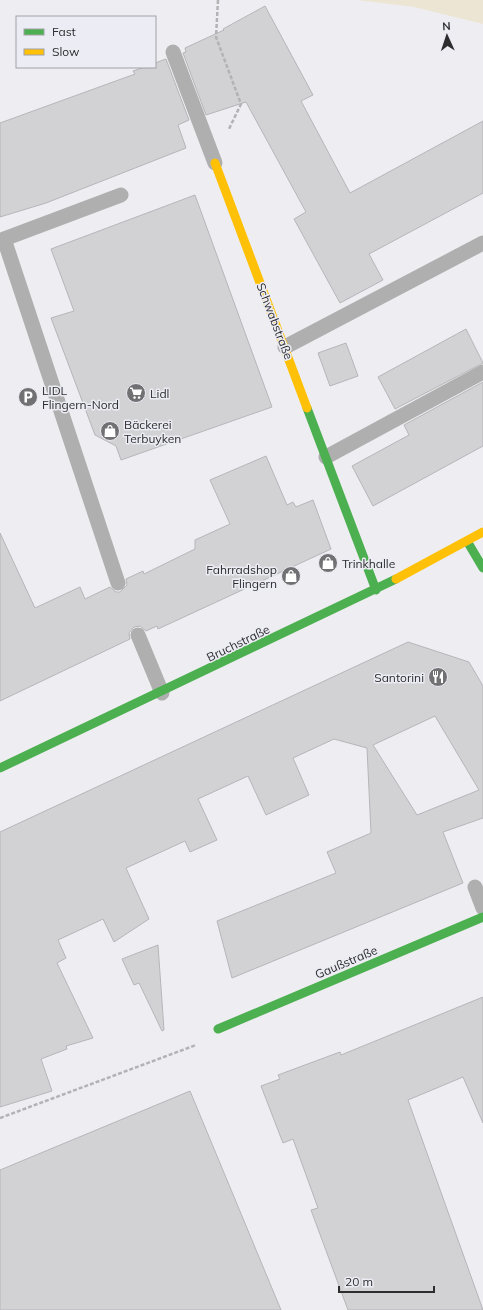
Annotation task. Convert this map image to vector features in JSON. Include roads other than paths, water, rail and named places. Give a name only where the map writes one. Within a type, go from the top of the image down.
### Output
[{"type":"street","name":"Schwabstraße","points":[[215,163],[376,590]]},
{"type":"street","name":"Bruchstraße","points":[[0,768],[162,693],[376,590],[483,532]]},
{"type":"street","points":[[467,541],[483,568]]},
{"type":"street","name":"Gaußstraße","points":[[218,1029],[483,917]]},
{"type":"lane","name":"Schwabstraße","points":[[173,52],[215,163]]},
{"type":"lane","points":[[118,582],[4,239],[121,195]]},
{"type":"lane","points":[[285,347],[483,243]]},
{"type":"lane","points":[[326,458],[483,372]]},
{"type":"lane","points":[[138,635],[162,693]]},
{"type":"lane","points":[[474,887],[483,908]]},
{"type":"place","name":"Lidl","points":[[136,393]]},
{"type":"place","name":"LIDL Flingern-Nord","points":[[28,397]]},
{"type":"place","name":"Bäckerei Terbuyken","points":[[110,431]]},
{"type":"place","name":"Trinkhalle","points":[[328,563]]},
{"type":"place","name":"Fahrradshop Flingern","points":[[291,576]]},
{"type":"place","name":"Santorini","points":[[438,677]]}]
